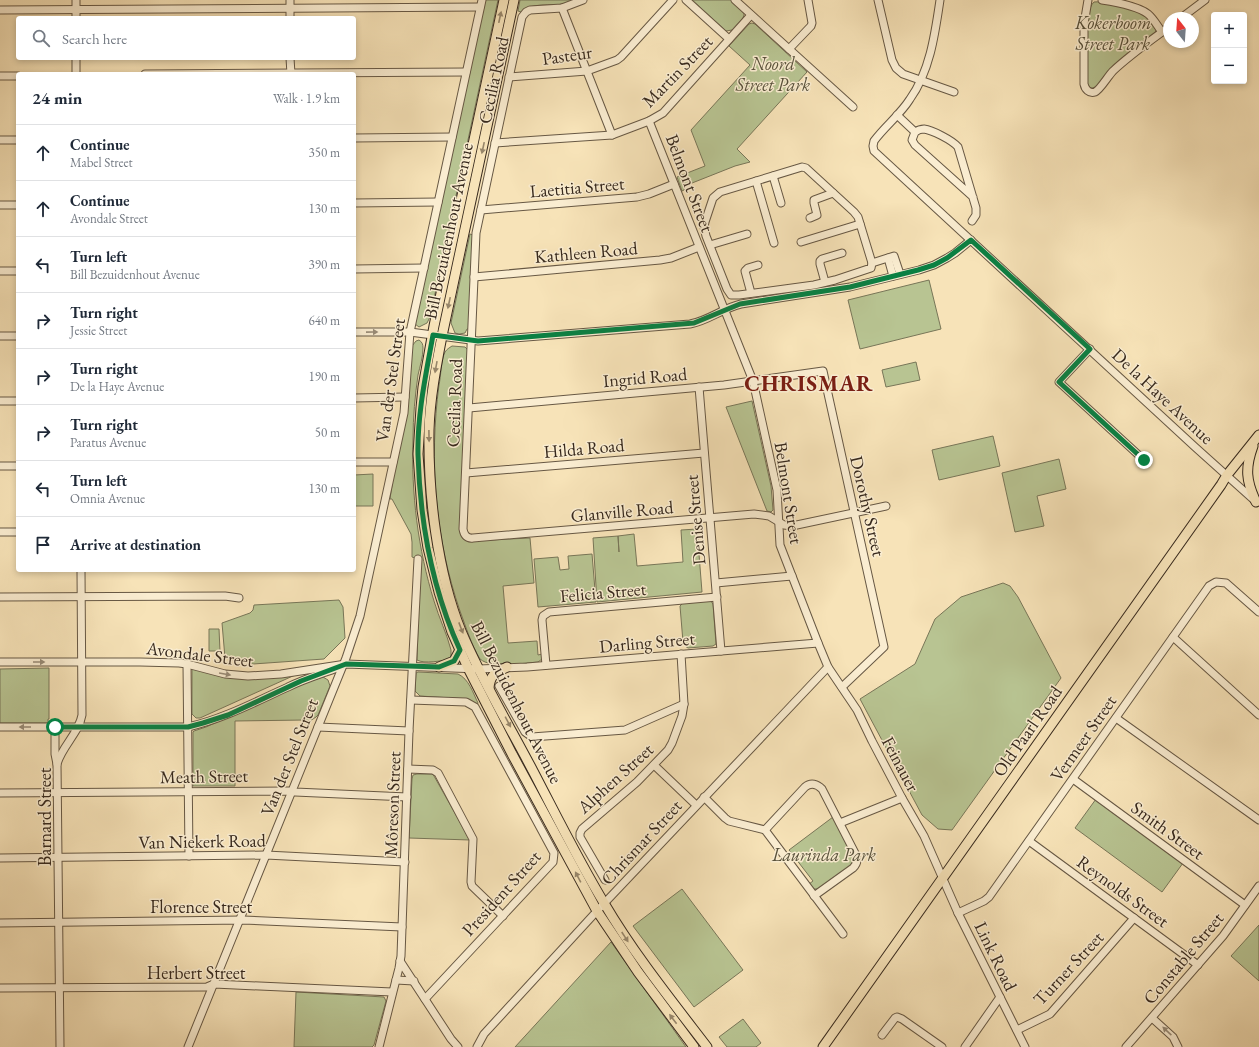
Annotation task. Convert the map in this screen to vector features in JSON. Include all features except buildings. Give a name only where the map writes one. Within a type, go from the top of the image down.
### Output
[{"type":"main road","name":"Bill Bezuidenhout Avenue","points":[[504,0],[437,335],[429,429],[432,509],[448,591],[461,630],[479,669],[604,904],[649,972],[707,1047]]},
{"type":"main road","name":"Bill Bezuidenhout Avenue","points":[[514,0],[421,408],[418,454],[422,510],[428,548],[439,592],[452,632],[468,668],[512,754],[597,911],[642,978],[694,1047]]},
{"type":"main road","points":[[1258,436],[1247,465],[1247,474],[1250,486],[1258,503]]},
{"type":"main road","name":"Old Paarl Road","points":[[823,1047],[1227,475],[1258,436]]},
{"type":"main road","points":[[439,667],[454,661],[460,650]]},
{"type":"main road","points":[[489,688],[492,677],[497,672],[507,667]]},
{"type":"street","points":[[76,0],[76,16]]},
{"type":"street","points":[[584,0],[562,8],[612,134]]},
{"type":"street","name":"Pasteur","points":[[509,77],[587,71],[612,62],[621,57],[673,0]]},
{"type":"street","points":[[686,0],[729,39]]},
{"type":"street","points":[[735,0],[853,107]]},
{"type":"street","points":[[789,49],[811,26],[812,23],[808,0]]},
{"type":"street","points":[[878,0],[894,65],[903,74],[954,92]]},
{"type":"street","points":[[915,132],[897,115],[911,99],[921,80],[934,33],[940,0]]},
{"type":"street","points":[[1088,0],[1084,24],[1084,84],[1085,88],[1092,92],[1098,90],[1121,64],[1162,32],[1151,17],[1146,13],[1118,1],[1102,0]]},
{"type":"street","points":[[1189,12],[1205,0]]},
{"type":"street","points":[[290,4],[290,16]]},
{"type":"street","points":[[0,10],[76,10],[290,4],[481,4]]},
{"type":"street","name":"Van der Stel Street","points":[[188,1047],[344,664],[360,616],[404,413],[410,332],[481,4]]},
{"type":"street","name":"Cecilia Road","points":[[466,536],[463,529],[476,233],[522,17],[530,10],[562,8]]},
{"type":"street","name":"Martin Street","points":[[495,144],[612,134],[649,121],[663,113],[751,15]]},
{"type":"street","points":[[76,60],[76,72]]},
{"type":"street","points":[[290,60],[290,72]]},
{"type":"street","points":[[356,73],[466,72]]},
{"type":"street","points":[[0,76],[16,76]]},
{"type":"street","name":"De la Haye Avenue","points":[[897,115],[876,139],[873,146],[876,152],[1195,447],[1258,503]]},
{"type":"street","name":"Belmont Street","points":[[649,121],[753,381],[777,490],[780,545],[828,667]]},
{"type":"street","points":[[972,221],[977,212],[973,197],[961,154],[955,143],[928,130],[923,129],[915,132],[912,140],[915,145],[973,197]]},
{"type":"street","points":[[356,138],[452,137]]},
{"type":"street","points":[[0,140],[16,140]]},
{"type":"street","points":[[804,167],[858,217],[872,266],[869,269],[825,282],[734,296],[729,293],[704,228],[705,222],[715,196],[720,192],[756,181],[804,167]]},
{"type":"street","points":[[773,176],[781,203]]},
{"type":"street","points":[[756,181],[774,243]]},
{"type":"street","name":"Laetitia Street","points":[[481,210],[637,197],[674,184]]},
{"type":"street","points":[[810,218],[817,215],[814,200],[833,193]]},
{"type":"street","points":[[356,203],[438,202]]},
{"type":"street","points":[[0,205],[16,205]]},
{"type":"street","points":[[801,242],[860,224]]},
{"type":"street","points":[[710,245],[747,234]]},
{"type":"street","points":[[356,332],[410,332],[471,341],[690,324],[740,304],[850,287],[895,270],[934,265],[955,253],[971,240]]},
{"type":"street","name":"Kathleen Road","points":[[474,276],[660,260],[671,258],[699,247]]},
{"type":"street","points":[[825,282],[820,261],[842,253]]},
{"type":"street","points":[[872,263],[891,257],[895,270]]},
{"type":"street","points":[[751,294],[745,273],[746,269],[758,265]]},
{"type":"street","points":[[356,269],[424,268]]},
{"type":"street","points":[[0,271],[16,271]]},
{"type":"street","points":[[0,336],[16,336]]},
{"type":"street","points":[[1090,349],[1059,382],[1144,460]]},
{"type":"street","name":"Ingrid Road","points":[[469,408],[724,385],[823,371]]},
{"type":"street","name":"Dorothy Street","points":[[823,371],[884,647],[842,687]]},
{"type":"street","name":"Denise Street","points":[[699,387],[721,651]]},
{"type":"street","points":[[356,398],[405,397]]},
{"type":"street","points":[[0,401],[16,401]]},
{"type":"street","name":"Hilda Road","points":[[466,473],[704,453]]},
{"type":"street","points":[[356,462],[393,462]]},
{"type":"street","points":[[0,466],[16,466]]},
{"type":"street","name":"Glanville Road","points":[[466,536],[473,538],[754,514],[766,515],[784,525],[797,526],[886,506]]},
{"type":"street","points":[[0,532],[16,532]]},
{"type":"street","name":"Môreson Street","points":[[378,1047],[400,961],[412,666],[418,559]]},
{"type":"street","name":"Barnard Street","points":[[60,1047],[58,764],[63,750],[77,727],[82,715],[81,572]]},
{"type":"street","points":[[716,583],[792,576]]},
{"type":"street","name":"Vermeer Street","points":[[958,913],[988,898],[1209,586],[1213,583],[1226,582],[1259,612]]},
{"type":"street","points":[[0,597],[225,596],[239,598]]},
{"type":"street","name":"Felicia Street","points":[[546,666],[542,620],[545,614],[549,612],[717,597]]},
{"type":"street","points":[[1173,637],[1259,715]]},
{"type":"street","name":"Darling Street","points":[[468,668],[479,669],[546,666],[818,642]]},
{"type":"street","name":"Alphen Street","points":[[605,880],[580,837],[580,831],[637,782],[668,750],[682,716],[684,704],[682,654]]},
{"type":"street","name":"Avondale Street","points":[[0,662],[140,662],[188,664],[225,674],[248,676],[281,674],[344,664],[468,668]]},
{"type":"street","points":[[188,664],[189,856]]},
{"type":"street","points":[[0,727],[188,727],[228,715],[301,681],[344,664]]},
{"type":"street","name":"Feinauer","points":[[828,667],[857,710],[902,798],[924,836],[942,877]]},
{"type":"street","name":"Chrismar Street","points":[[478,1044],[484,1034],[597,911],[828,667]]},
{"type":"street","points":[[499,686],[525,732],[532,737],[625,730],[684,704]]},
{"type":"street","name":"President Street","points":[[411,700],[466,702],[475,707],[553,850],[554,857],[553,862],[425,999]]},
{"type":"street","points":[[1116,718],[1259,820]]},
{"type":"street","points":[[55,727],[55,754],[58,764]]},
{"type":"street","points":[[318,727],[410,731]]},
{"type":"street","points":[[654,765],[696,805]]},
{"type":"street","points":[[408,769],[433,770],[437,772],[473,839],[472,886],[503,916]]},
{"type":"street","name":"Smith Street","points":[[1073,779],[1245,905]]},
{"type":"street","points":[[765,830],[805,787],[811,784],[816,784],[822,789],[858,859],[853,868],[814,896]]},
{"type":"street","name":"Meath Street","points":[[0,793],[292,791],[407,797]]},
{"type":"street","points":[[704,797],[729,821],[765,830],[843,934]]},
{"type":"street","points":[[840,823],[902,798]]},
{"type":"street","name":"Reynolds Street","points":[[1029,841],[1198,965]]},
{"type":"street","name":"Van Niekerk Road","points":[[0,858],[266,855],[405,862]]},
{"type":"street","name":"Link Road","points":[[942,877],[958,913],[1025,1047]]},
{"type":"street","name":"Constable Street","points":[[1126,1047],[1223,936],[1259,886]]},
{"type":"street","name":"Turner Street","points":[[1017,1030],[1050,1014],[1134,918]]},
{"type":"street","name":"Florence Street","points":[[0,923],[239,921],[402,927]]},
{"type":"street","points":[[400,961],[453,1042],[458,1047]]},
{"type":"street","points":[[396,980],[414,981]]},
{"type":"street","name":"Herbert Street","points":[[0,988],[207,987],[214,984],[392,992]]},
{"type":"street","points":[[966,1047],[1000,997]]},
{"type":"street","points":[[882,1035],[895,1018],[898,1017],[942,1047]]},
{"type":"street","points":[[1152,1018],[1173,1037],[1178,1047]]},
{"type":"green space","points":[[485,0],[498,0],[430,317],[427,323],[419,327],[415,324]]},
{"type":"green space","points":[[520,0],[576,0],[564,4],[531,7],[521,12],[518,11]]},
{"type":"green space","points":[[692,0],[731,0],[741,9],[744,15],[732,30],[726,31]]},
{"type":"green space","name":"Kokerboom Street Park","points":[[1094,2],[1113,4],[1136,11],[1148,18],[1156,30],[1155,34],[1098,86],[1092,88],[1089,87],[1086,82],[1086,40],[1088,16],[1090,7]]},
{"type":"green space","name":"Noord Street Park","points":[[749,24],[755,24],[807,72],[737,149],[750,162],[735,166],[687,185],[682,191],[677,177],[705,166],[691,130],[750,65],[729,46]]},
{"type":"green space","points":[[470,234],[473,235],[469,329],[467,329],[465,333],[459,334],[455,333],[451,323]]},
{"type":"green space","points":[[929,280],[941,329],[860,349],[848,300]]},
{"type":"green space","points":[[419,340],[422,343],[423,348],[415,399],[413,459],[413,480],[417,521],[428,581],[451,650],[450,659],[428,662],[417,660],[421,558],[418,555],[415,558],[412,557],[411,534],[392,499],[390,499],[412,346]]},
{"type":"green space","points":[[452,346],[465,347],[468,350],[461,536],[463,539],[469,541],[530,538],[534,583],[503,586],[508,643],[537,641],[538,655],[542,654],[542,659],[538,662],[507,665],[507,663],[489,663],[480,659],[460,611],[452,583],[445,556],[436,499],[435,442],[436,414],[442,364],[445,352]]},
{"type":"green space","points":[[916,362],[920,380],[886,387],[882,370]]},
{"type":"green space","points":[[752,401],[771,486],[773,510],[771,512],[767,511],[726,407]]},
{"type":"green space","points":[[993,436],[1000,466],[939,480],[932,450]]},
{"type":"green space","points":[[1059,459],[1066,489],[1037,496],[1044,526],[1015,532],[1002,473]]},
{"type":"green space","points":[[373,474],[373,506],[356,506],[356,475]]},
{"type":"green space","points":[[697,529],[702,592],[597,602],[593,538],[634,534],[637,566],[683,562],[681,530]]},
{"type":"green space","points":[[592,554],[596,602],[538,607],[534,559],[558,557],[560,570],[569,569],[568,556]]},
{"type":"green space","points":[[1003,583],[1010,586],[1018,597],[1061,678],[952,830],[938,829],[922,815],[860,699],[915,664],[935,619],[961,597]]},
{"type":"green space","points":[[339,600],[343,607],[345,638],[324,659],[253,664],[225,658],[222,623],[250,613],[253,610],[254,605]]},
{"type":"green space","points":[[710,600],[713,604],[716,644],[713,646],[688,648],[683,642],[680,606],[683,603]]},
{"type":"green space","points":[[209,629],[219,629],[220,651],[209,651]]},
{"type":"green space","points":[[192,667],[227,676],[295,675],[200,718],[196,718],[192,714]]},
{"type":"green space","points":[[49,668],[48,723],[0,723],[0,669]]},
{"type":"green space","points":[[416,673],[458,674],[462,676],[470,687],[478,703],[477,705],[467,699],[420,696],[415,691]]},
{"type":"green space","points":[[323,677],[328,680],[330,686],[318,715],[310,721],[235,721],[235,786],[193,786],[194,731],[302,684]]},
{"type":"green space","points":[[432,774],[434,776],[470,840],[409,838],[412,779],[413,775]]},
{"type":"green space","points":[[1096,799],[1183,863],[1162,892],[1075,828]]},
{"type":"green space","name":"Laurinda Park","points":[[833,817],[854,857],[853,864],[818,889],[814,889],[809,884],[813,881],[789,850]]},
{"type":"green space","points":[[682,889],[743,970],[694,1007],[633,926]]},
{"type":"green space","points":[[1259,925],[1259,981],[1231,956]]},
{"type":"green space","points":[[611,942],[686,1047],[515,1047]]},
{"type":"green space","points":[[296,992],[384,997],[386,1001],[374,1045],[372,1047],[294,1047]]},
{"type":"green space","points":[[743,1019],[761,1043],[756,1047],[727,1047],[719,1037]]},
{"type":"district","name":"CHRISMAR","points":[[809,383]]},
{"type":"route","points":[[55,727],[188,727],[228,715],[301,681],[346,664],[439,667],[450,664],[454,661],[460,650],[452,632],[439,592],[428,548],[422,510],[418,454],[423,388],[433,335],[478,341],[690,324],[740,304],[850,287],[918,270],[934,265],[947,258],[971,240],[1090,349],[1059,382],[1144,460]]}]
